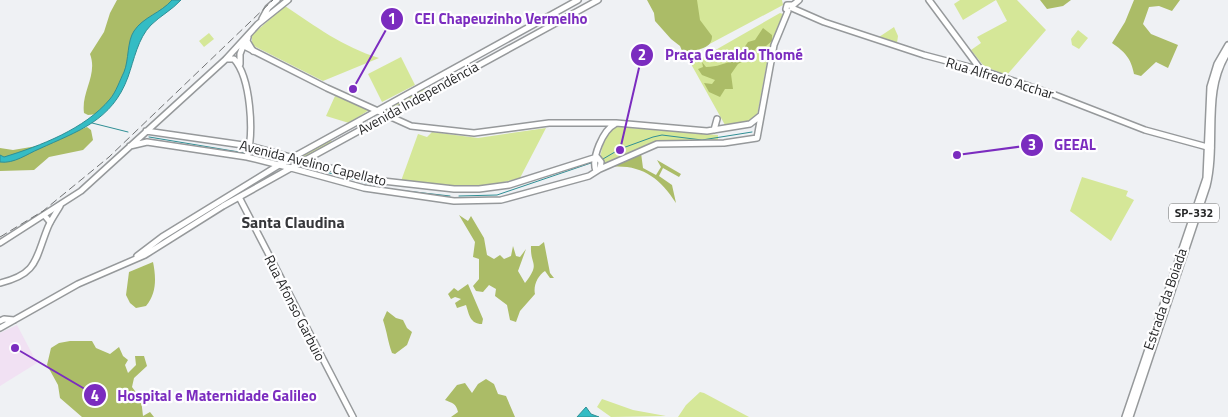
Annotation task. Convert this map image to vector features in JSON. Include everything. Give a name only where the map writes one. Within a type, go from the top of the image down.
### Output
[{"type":"main road","points":[[261,21],[268,8],[277,0]]},
{"type":"main road","points":[[0,243],[81,191],[226,59],[261,21],[288,0]]},
{"type":"main road","name":"Avenida Independência","points":[[135,258],[151,244],[260,175],[578,0]]},
{"type":"main road","name":"Avenida Independência","points":[[135,258],[160,246],[236,198],[388,117],[598,0]]},
{"type":"main road","points":[[929,0],[981,70]]},
{"type":"main road","points":[[616,123],[605,132],[597,157],[598,170],[657,144],[724,143],[756,138],[774,46],[793,5]]},
{"type":"main road","name":"Rua Alfredo Acchar","points":[[793,5],[824,22],[924,55],[981,70],[1145,130],[1210,148]]},
{"type":"main road","points":[[249,34],[247,42],[253,50]]},
{"type":"main road","points":[[243,42],[253,50],[388,117],[411,126],[474,133],[549,123],[616,123],[677,130],[714,130],[750,124],[761,116]]},
{"type":"main road","points":[[240,70],[240,54],[243,42]]},
{"type":"main road","name":"Estrada da Boiada","points":[[1133,393],[1206,178],[1210,148],[1210,86],[1217,64],[1228,45]]},
{"type":"main road","points":[[240,54],[245,50],[253,50]]},
{"type":"main road","name":"Estrada da Boiada","points":[[1140,386],[1207,186],[1214,90],[1220,67],[1228,52]]},
{"type":"main road","points":[[226,59],[234,59],[240,70],[249,105],[250,146],[247,157]]},
{"type":"main road","points":[[431,81],[431,88],[435,91]]},
{"type":"main road","points":[[421,87],[427,88],[426,95]]},
{"type":"main road","points":[[363,119],[370,117],[373,121],[372,124]]},
{"type":"main road","points":[[714,130],[717,119]]},
{"type":"main road","points":[[602,124],[605,132]]},
{"type":"main road","points":[[335,144],[332,138],[341,130]]},
{"type":"main road","points":[[130,146],[147,142],[142,134]]},
{"type":"main road","name":"Avenida Avelino Capellato","points":[[142,134],[250,146],[374,180],[454,189],[479,189],[509,185],[597,157]]},
{"type":"main road","name":"Avenida Avelino Capellato","points":[[147,142],[247,157],[364,188],[454,201],[501,200],[589,176],[598,170]]},
{"type":"main road","points":[[260,175],[265,183]]},
{"type":"main road","points":[[227,197],[226,201],[236,198]]},
{"type":"main road","name":"Rua Afonso Garbuio","points":[[236,198],[353,417]]},
{"type":"main road","points":[[0,283],[17,278],[32,268],[38,259],[51,222],[60,206]]},
{"type":"main road","points":[[44,216],[51,222]]},
{"type":"main road","points":[[0,328],[78,284],[135,258]]},
{"type":"main road","points":[[0,320],[17,320]]},
{"type":"main road","points":[[0,320],[5,324],[0,328]]},
{"type":"main road","points":[[1133,393],[1137,392],[1140,386]]},
{"type":"main road","name":"SP-332","points":[[1130,417],[1140,386]]},
{"type":"main road","name":"SP-332","points":[[1126,417],[1133,393]]},
{"type":"shaded area","points":[[17,325],[37,363],[0,386],[0,333]]},
{"type":"green space","points":[[117,0],[173,0],[144,29],[118,97],[97,114],[88,115],[84,113],[84,105],[92,69],[90,54],[104,32],[110,13]]},
{"type":"green space","points":[[647,0],[697,0],[700,20],[712,36],[710,43],[704,48],[690,53],[685,51],[683,53],[680,46],[655,21],[654,13]]},
{"type":"green space","points":[[657,0],[782,0],[783,5],[687,56]]},
{"type":"green space","points":[[960,0],[996,0],[963,20],[954,4]]},
{"type":"green space","points":[[996,0],[1017,0],[1046,30],[1006,76],[983,65],[971,50],[981,43],[977,37],[1007,21]]},
{"type":"green space","points":[[1040,0],[1071,0],[1063,6],[1047,9]]},
{"type":"green space","points":[[1134,0],[1180,0],[1172,11],[1159,6],[1149,7],[1143,24],[1151,34],[1178,45],[1168,68],[1156,62],[1141,76],[1134,74],[1127,56],[1112,43],[1125,22]]},
{"type":"green space","points":[[285,6],[341,42],[379,58],[323,81],[252,45],[252,35]]},
{"type":"green space","points":[[780,13],[783,14],[768,57],[757,116],[749,121],[725,125],[691,64]]},
{"type":"green space","points":[[894,27],[898,36],[897,43],[879,37]]},
{"type":"green space","points":[[763,28],[772,35],[772,41],[766,46],[758,46],[747,59],[738,64],[731,74],[733,89],[725,89],[720,97],[709,92],[704,83],[712,84],[715,80],[702,75],[698,69],[703,67],[702,62],[706,67],[735,61],[748,42],[755,40]]},
{"type":"green space","points":[[1078,30],[1088,38],[1079,49],[1072,45],[1071,39]]},
{"type":"green space","points":[[209,33],[214,39],[204,47],[199,41]]},
{"type":"green space","points":[[401,57],[415,85],[382,102],[368,74]]},
{"type":"green space","points":[[424,88],[427,91],[387,115],[383,112]]},
{"type":"green space","points":[[335,96],[369,110],[349,123],[326,116]]},
{"type":"green space","points":[[87,127],[91,130],[93,140],[83,150],[49,157],[34,170],[0,171],[0,148],[13,150],[43,145]]},
{"type":"green space","points":[[617,127],[718,135],[718,141],[658,141],[606,164],[600,158],[603,144],[609,132]]},
{"type":"green space","points":[[546,128],[520,178],[487,186],[451,186],[401,181],[418,134],[427,137],[432,132],[478,138]]},
{"type":"green space","points":[[330,138],[333,144],[303,159],[299,158],[298,156]]},
{"type":"green space","points":[[641,153],[643,168],[656,175],[661,167],[657,160],[681,174],[679,177],[663,168],[659,176],[672,185],[676,203],[663,186],[648,174],[631,168],[609,167]]},
{"type":"green space","points":[[1082,177],[1128,191],[1126,196],[1134,200],[1111,241],[1070,211]]},
{"type":"green space","points":[[459,215],[468,221],[471,216],[484,238],[487,255],[494,259],[500,255],[504,259],[511,256],[513,246],[516,256],[520,257],[526,249],[518,271],[525,283],[534,267],[531,246],[539,246],[544,242],[550,273],[554,278],[550,278],[545,271],[540,275],[535,284],[535,294],[520,311],[516,322],[510,320],[507,305],[495,296],[496,289],[489,285],[483,292],[476,291],[473,286],[479,279],[479,259],[473,257],[475,242]]},
{"type":"green space","points":[[153,262],[155,279],[152,296],[146,306],[136,308],[130,303],[126,295],[129,272]]},
{"type":"green space","points":[[468,284],[483,319],[482,324],[472,320],[466,305],[457,308],[455,303],[461,299],[455,297],[451,299],[448,294],[454,288],[458,291]]},
{"type":"green space","points":[[387,311],[396,318],[403,320],[407,328],[412,332],[407,345],[395,354],[392,353],[383,320]]},
{"type":"green space","points":[[92,341],[96,348],[110,354],[119,347],[123,356],[128,360],[125,365],[128,373],[136,365],[135,356],[144,356],[147,366],[134,378],[132,387],[141,399],[143,416],[150,412],[154,417],[82,417],[60,398],[58,385],[47,365],[51,348],[59,343]]},
{"type":"green space","points":[[486,379],[494,384],[498,394],[506,396],[515,417],[451,417],[458,412],[457,409],[453,404],[445,400],[457,385],[465,383],[472,393],[478,384]]},
{"type":"green space","points":[[700,392],[749,417],[678,417],[686,405]]},
{"type":"green space","points":[[602,399],[633,410],[666,416],[611,417],[597,407]]},
{"type":"water","points":[[172,0],[181,0],[147,30],[134,57],[121,92],[103,114],[80,130],[20,158],[10,162],[0,162],[0,155],[4,157],[47,142],[75,128],[100,110],[112,96],[124,72],[130,40],[134,31],[142,22]]},
{"type":"water","points":[[586,407],[591,414],[599,417],[577,417]]},
{"type":"waterway","points":[[92,123],[128,132]]},
{"type":"waterway","points":[[603,159],[620,149],[662,135],[702,140],[752,132]]},
{"type":"waterway","points":[[149,137],[245,153]]},
{"type":"waterway","points":[[251,153],[281,160]]},
{"type":"waterway","points":[[459,196],[497,195],[591,163]]},
{"type":"waterway","points":[[304,166],[388,189],[450,196]]},
{"type":"railway","points":[[0,237],[43,211],[109,157],[273,0]]},
{"type":"place","name":"CEI Chapeuzinho Vermelho","points":[[353,89]]},
{"type":"place","name":"Praça Geraldo Thomé","points":[[620,150]]},
{"type":"place","name":"GEEAL","points":[[957,155]]},
{"type":"place","name":"Hospital e Maternidade Galileo","points":[[15,348]]},
{"type":"district","name":"Santa Claudina","points":[[293,222]]}]
